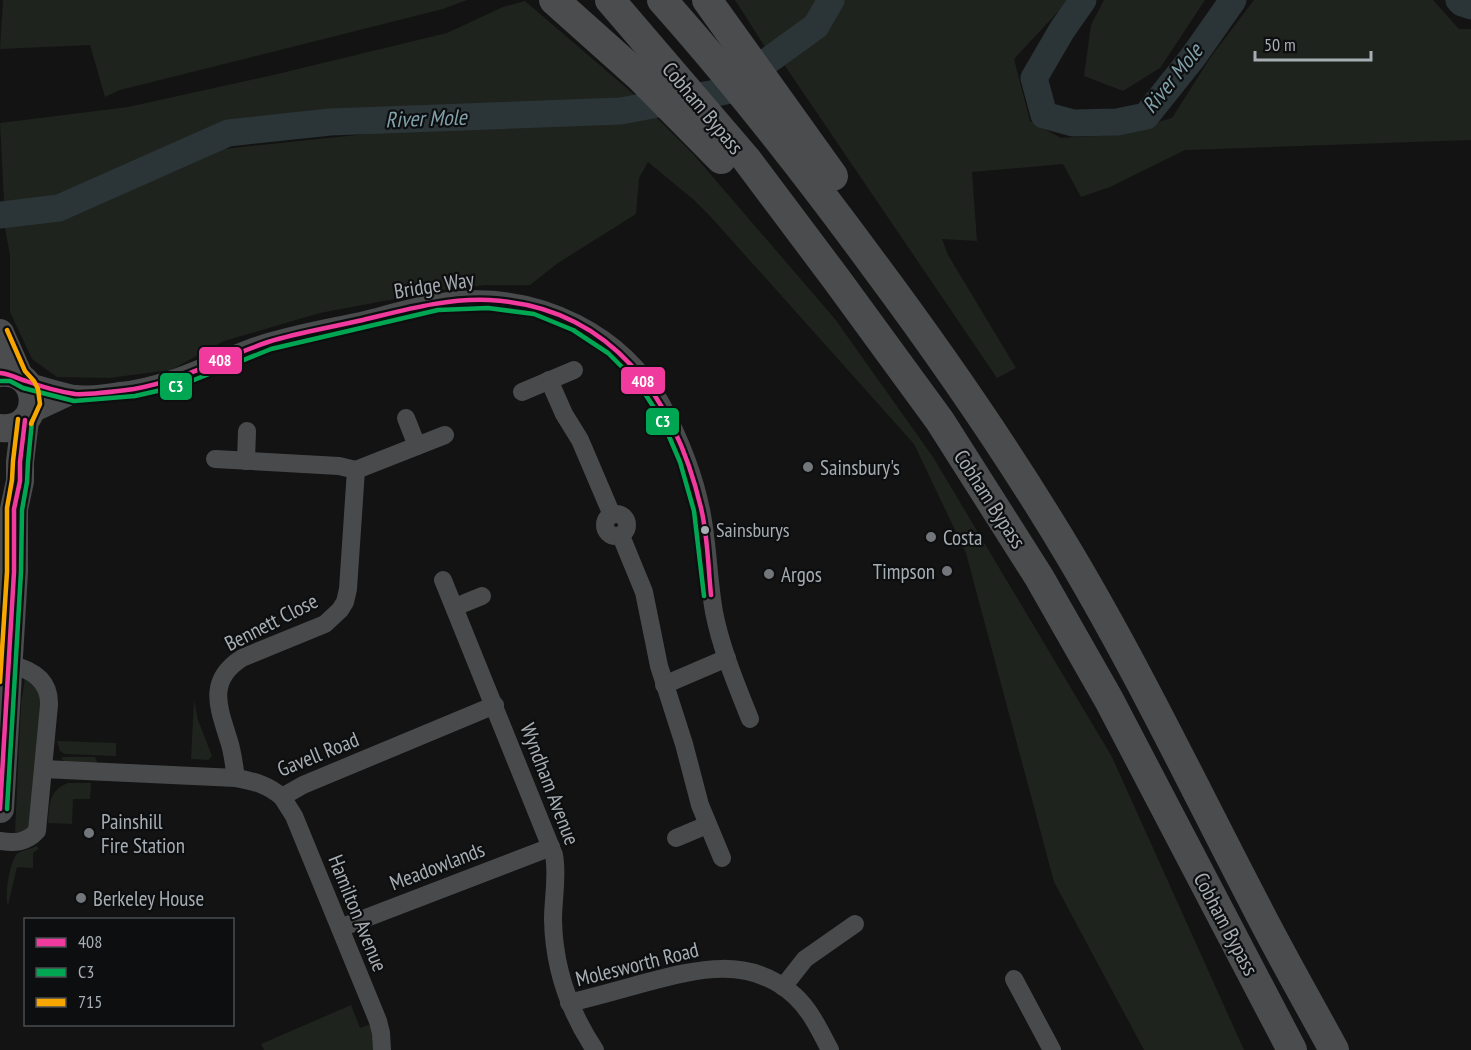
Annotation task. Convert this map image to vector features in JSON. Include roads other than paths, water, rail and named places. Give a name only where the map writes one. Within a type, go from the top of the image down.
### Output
[{"type":"highway","points":[[554,0],[690,126],[740,166]]},
{"type":"highway","name":"Cobham Bypass","points":[[610,0],[647,41],[740,166],[837,280],[940,421],[1039,577],[1109,700],[1292,1050]]},
{"type":"highway","name":"Cobham Bypass","points":[[662,0],[792,138],[997,440],[1070,556],[1138,676],[1258,910],[1334,1050]]},
{"type":"highway","points":[[711,6],[792,138]]},
{"type":"main road","points":[[0,333],[14,377],[32,393],[33,400],[18,421],[21,455],[20,481],[14,509],[14,572],[0,809]]},
{"type":"main road","points":[[0,445],[5,464],[6,482],[14,509]]},
{"type":"street","name":"Bridge Way","points":[[14,377],[75,394],[120,392],[158,384],[192,373],[234,354],[269,342],[437,303],[459,300],[496,300],[517,302],[550,310],[583,326],[615,349],[644,378],[669,419],[684,454],[701,509],[714,611],[727,658],[750,718]]},
{"type":"street","points":[[522,392],[574,370]]},
{"type":"street","points":[[549,380],[564,414],[580,440],[612,515],[623,516],[627,523],[626,530],[621,536],[640,580],[664,685],[684,744],[700,805],[722,858]]},
{"type":"street","name":"Bridge Way","points":[[18,421],[75,394]]},
{"type":"street","points":[[406,418],[417,446]]},
{"type":"street","points":[[246,461],[247,431]]},
{"type":"street","points":[[215,459],[339,466],[356,470],[445,435]]},
{"type":"street","name":"Bennett Close","points":[[236,778],[233,754],[218,704],[219,685],[234,663],[325,624],[333,618],[345,602],[350,577],[356,470]]},
{"type":"street","name":"Wyndham Avenue","points":[[443,580],[551,847],[556,864],[553,919],[556,952],[569,1004],[595,1050]]},
{"type":"street","points":[[455,607],[482,596]]},
{"type":"street","points":[[664,685],[727,658]]},
{"type":"street","points":[[0,841],[14,843],[25,840],[37,831],[49,705],[48,690],[45,684],[29,669],[9,664]]},
{"type":"street","name":"Gavell Road","points":[[43,769],[236,778],[261,784],[282,797],[303,784],[495,705]]},
{"type":"street","name":"Hamilton Avenue","points":[[282,797],[294,816],[378,1021],[382,1050]]},
{"type":"street","points":[[676,838],[707,825]]},
{"type":"street","name":"Meadowlands","points":[[340,928],[551,847]]},
{"type":"street","points":[[783,987],[805,959],[855,924]]},
{"type":"street","name":"Molesworth Road","points":[[569,1004],[685,972],[728,968],[756,974],[783,987],[795,996],[813,1017],[830,1050]]},
{"type":"street","points":[[1014,979],[1050,1049]]},
{"type":"waterway","name":"River Mole","points":[[0,215],[59,208],[228,133],[330,122],[621,111],[726,91],[816,26],[831,0]]},
{"type":"waterway","name":"River Mole","points":[[1083,0],[1062,30],[1034,78],[1044,115],[1073,123],[1117,122],[1146,116],[1193,57],[1233,0]]},
{"type":"waterway","name":"River Mole","points":[[1459,0],[1471,6]]},
{"type":"place","name":"Sainsbury's","points":[[808,467]]},
{"type":"place","name":"Sainsburys","points":[[705,530]]},
{"type":"place","name":"Costa","points":[[931,537]]},
{"type":"place","name":"Timpson","points":[[947,571]]},
{"type":"place","name":"Argos","points":[[769,574]]},
{"type":"place","name":"Painshill Fire Station","points":[[89,833]]},
{"type":"place","name":"Berkeley House","points":[[81,898]]}]
